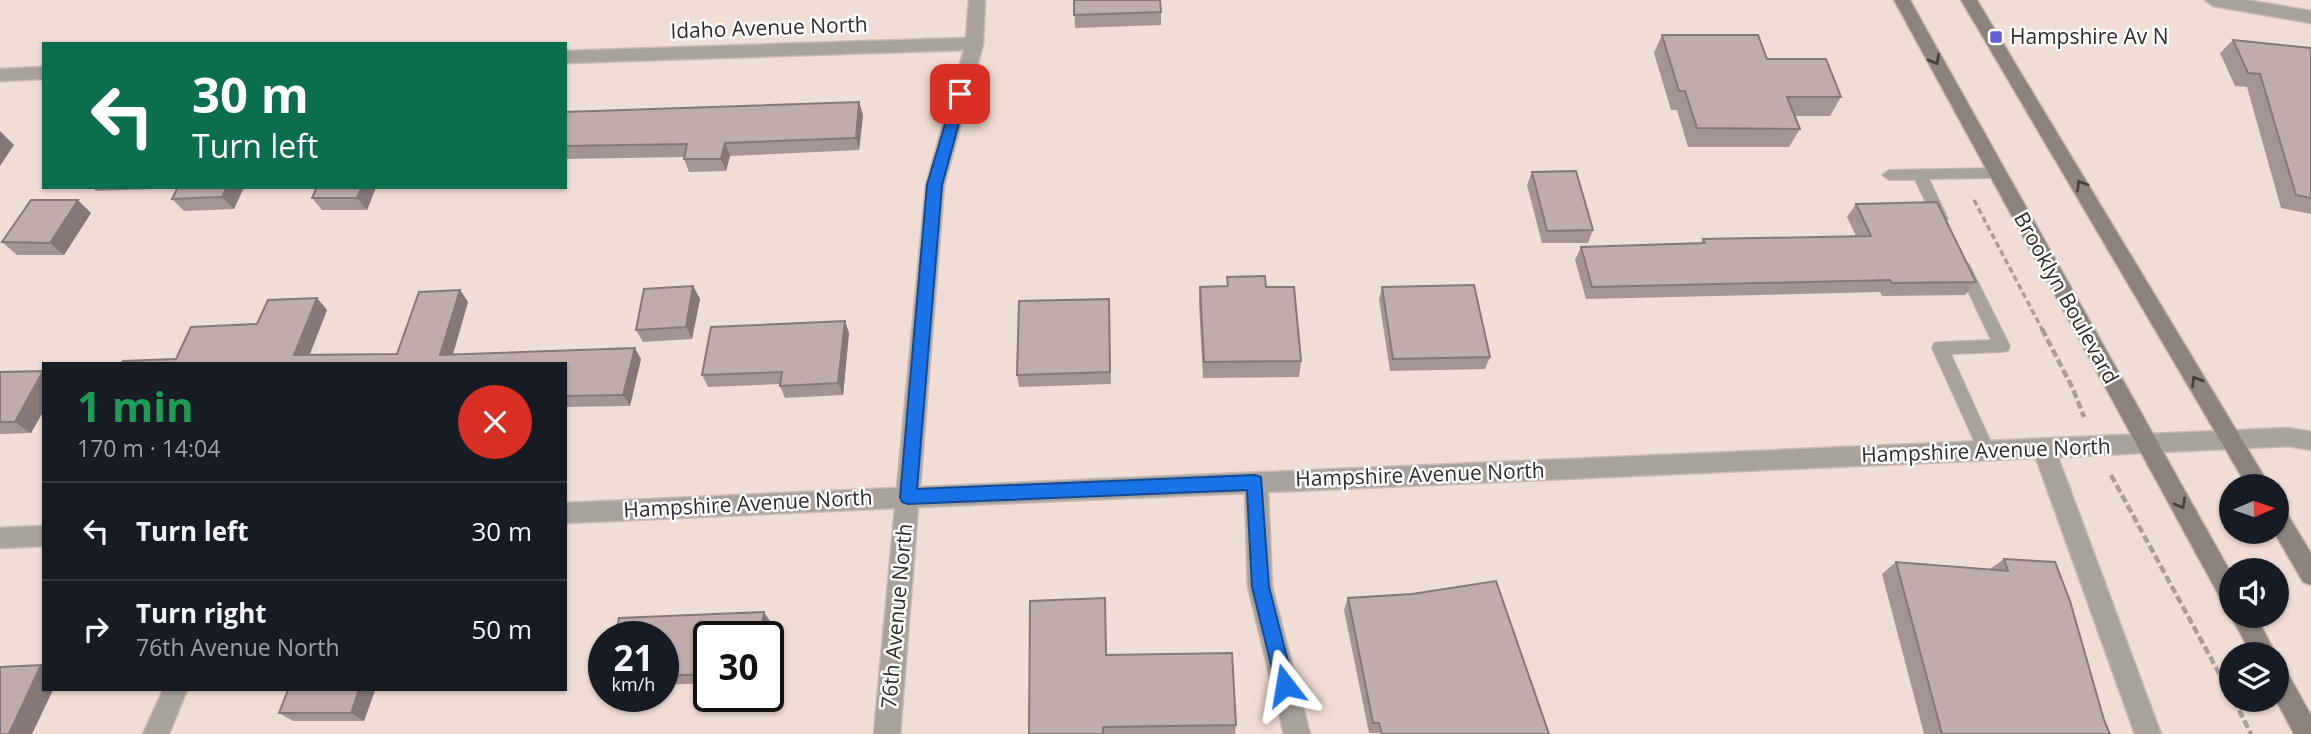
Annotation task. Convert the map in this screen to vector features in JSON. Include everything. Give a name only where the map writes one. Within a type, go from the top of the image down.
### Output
[{"type":"main road","name":"Brooklyn Boulevard","points":[[1902,0],[2219,573]]},
{"type":"main road","points":[[1969,0],[2252,474]]},
{"type":"main road","points":[[2289,537],[2311,575]]},
{"type":"main road","points":[[2289,700],[2308,734]]},
{"type":"street","name":"76th Avenue North","points":[[887,734],[935,185],[974,44],[977,0]]},
{"type":"street","points":[[2213,0],[2311,18]]},
{"type":"street","name":"Idaho Avenue North","points":[[567,57],[974,44]]},
{"type":"street","points":[[0,75],[42,73]]},
{"type":"street","name":"Hampshire Avenue North","points":[[567,513],[2289,437],[2311,441]]},
{"type":"street","points":[[2044,449],[2148,734]]},
{"type":"street","points":[[1255,482],[1261,587],[1297,734]]},
{"type":"street","points":[[0,538],[42,536]]},
{"type":"street","points":[[156,734],[174,691]]},
{"type":"lane","points":[[1889,175],[1996,173]]},
{"type":"lane","points":[[1919,174],[2002,346],[1940,348],[1987,451]]},
{"type":"path","points":[[1960,173],[2073,389],[2095,447],[2219,671]]},
{"type":"path","points":[[2240,712],[2251,734]]},
{"type":"building","points":[[1074,0],[1160,0],[1161,12],[1074,15]]},
{"type":"building","points":[[1662,35],[1758,35],[1767,59],[1826,59],[1841,97],[1787,97],[1800,129],[1697,128],[1685,91],[1679,91]]},
{"type":"building","points":[[2233,40],[2311,48],[2311,198],[2296,195],[2260,74],[2248,73]]},
{"type":"building","points":[[859,102],[856,138],[725,143],[721,159],[684,159],[687,144],[567,146],[567,112]]},
{"type":"building","points":[[1576,171],[1593,230],[1547,231],[1532,172]]},
{"type":"building","points":[[177,189],[226,189],[222,197],[172,199]]},
{"type":"building","points":[[316,189],[361,189],[357,198],[312,198]]},
{"type":"building","points":[[31,200],[78,200],[50,243],[2,242]]},
{"type":"building","points":[[1937,202],[1976,282],[1892,283],[1890,280],[1592,287],[1581,247],[1705,243],[1703,239],[1871,236],[1856,204]]},
{"type":"building","points":[[1265,276],[1266,287],[1294,287],[1301,361],[1204,362],[1200,287],[1228,286],[1227,277]]},
{"type":"building","points":[[1474,285],[1490,357],[1393,359],[1382,287]]},
{"type":"building","points":[[693,286],[686,327],[636,330],[644,289]]},
{"type":"building","points":[[460,290],[440,355],[635,348],[623,395],[567,396],[567,362],[122,362],[176,359],[191,327],[257,324],[268,300],[317,298],[294,355],[397,354],[419,292]]},
{"type":"building","points":[[1109,299],[1110,372],[1017,375],[1019,301]]},
{"type":"building","points":[[845,321],[838,383],[780,386],[782,372],[702,375],[711,327]]},
{"type":"building","points":[[42,371],[15,422],[0,422],[0,372]]},
{"type":"building","points":[[2004,559],[2055,562],[2070,601],[2110,734],[1942,734],[1896,562],[2008,571]]},
{"type":"building","points":[[1496,581],[1549,734],[1382,734],[1379,723],[1373,723],[1348,598],[1412,594]]},
{"type":"building","points":[[1105,598],[1106,655],[1232,653],[1236,725],[1103,727],[1103,734],[1029,734],[1030,601]]},
{"type":"building","points":[[764,612],[763,621],[693,621],[693,675],[679,675],[679,621],[618,621],[619,618]]},
{"type":"building","points":[[41,665],[9,734],[0,734],[0,667]]},
{"type":"building","points":[[288,691],[359,691],[351,713],[279,713]]},
{"type":"place","name":"Hampshire Av N","points":[[1996,37]]},
{"type":"route","points":[[960,94],[935,185],[908,497],[1255,482],[1261,587],[1285,685]]}]
